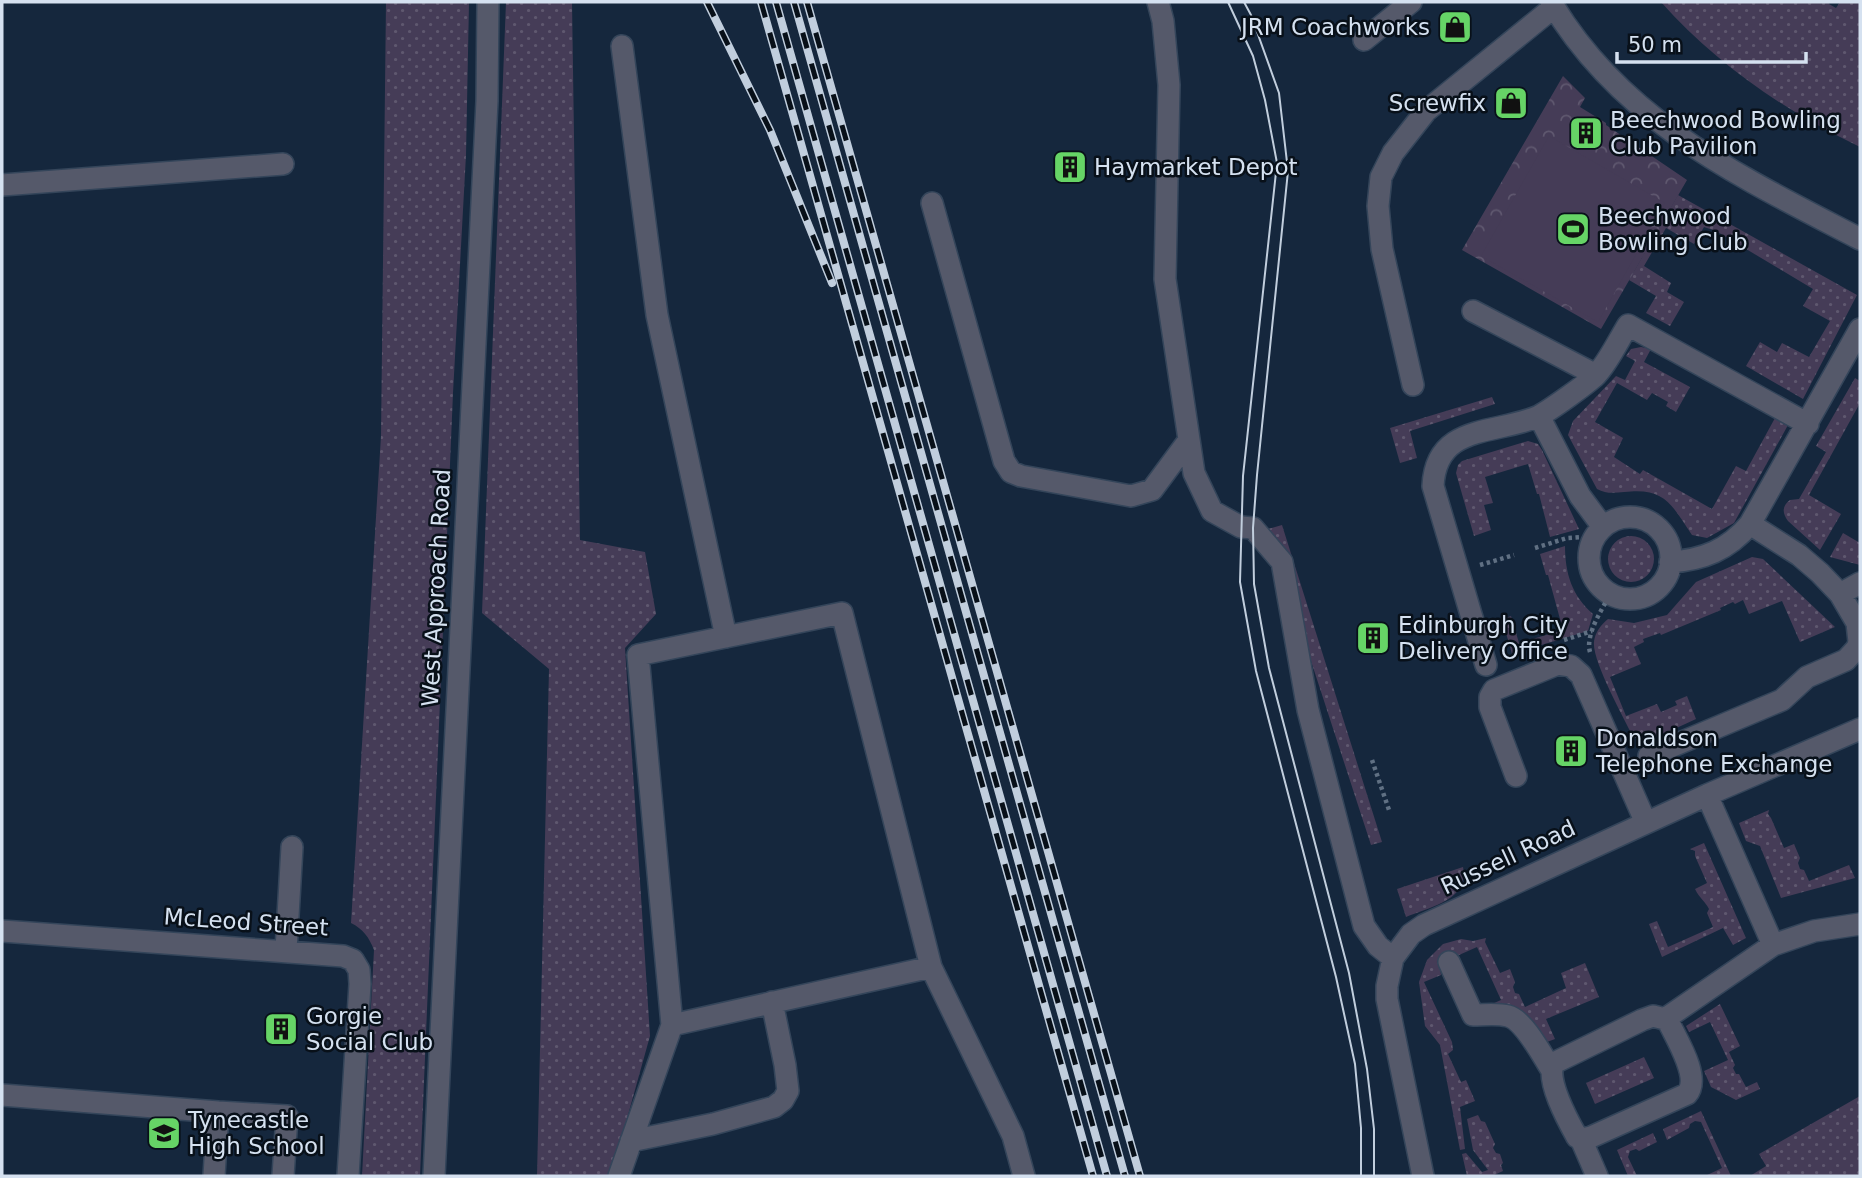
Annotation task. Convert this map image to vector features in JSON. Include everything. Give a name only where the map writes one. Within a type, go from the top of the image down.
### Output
[{"type":"street","name":"West Approach Road","points":[[434,1176],[487,101],[488,2]]},
{"type":"street","points":[[1158,2],[1163,21],[1169,85],[1165,279],[1194,472],[1212,511],[1241,527],[1253,528],[1282,562],[1308,710],[1364,926],[1378,946],[1393,958],[1387,999],[1423,1176]]},
{"type":"street","points":[[1364,40],[1411,2]]},
{"type":"street","points":[[1413,385],[1382,249],[1378,192],[1381,177],[1393,153],[1426,111],[1553,5],[1614,84],[1641,108],[1717,162],[1860,239]]},
{"type":"street","points":[[622,46],[657,315],[726,637]]},
{"type":"street","points":[[2,185],[283,164]]},
{"type":"street","points":[[932,202],[1003,461],[1011,472],[1131,496],[1152,490],[1189,440]]},
{"type":"street","points":[[1473,311],[1596,375]]},
{"type":"street","points":[[1486,665],[1433,486],[1439,457],[1457,440],[1539,415],[1596,375],[1628,325],[1808,424]]},
{"type":"street","points":[[1670,562],[1709,555],[1734,541],[1751,524],[1860,329]]},
{"type":"street","points":[[1539,415],[1599,532]]},
{"type":"street","points":[[1625,518],[1648,522],[1669,546],[1670,562],[1667,576],[1652,593],[1639,598],[1617,597],[1600,586],[1591,571],[1589,553],[1599,532],[1625,518]]},
{"type":"street","points":[[1649,756],[1782,700],[1807,677],[1846,660],[1857,648],[1857,623],[1840,594],[1799,555],[1751,524]]},
{"type":"street","points":[[1840,594],[1860,583]]},
{"type":"street","points":[[619,1176],[672,1025],[638,655],[842,613],[931,967],[1013,1136],[1024,1176]]},
{"type":"street","points":[[1516,776],[1489,707],[1492,693],[1558,664],[1571,666],[1581,675],[1646,823]]},
{"type":"street","name":"Russell Road","points":[[1393,958],[1411,934],[1424,925],[1707,795],[1860,729]]},
{"type":"street","points":[[1707,795],[1773,945]]},
{"type":"street","points":[[286,950],[292,847]]},
{"type":"street","points":[[1665,1019],[1773,945],[1814,931],[1860,924]]},
{"type":"street","name":"McLeod Street","points":[[2,931],[286,950],[343,956],[353,960],[359,970],[348,1176]]},
{"type":"street","points":[[1449,962],[1473,1015],[1512,1017],[1522,1026],[1551,1069],[1552,1082],[1597,1176]]},
{"type":"street","points":[[672,1025],[931,967]]},
{"type":"street","points":[[631,1141],[713,1124],[774,1107],[783,1100],[788,1090],[772,1003]]},
{"type":"street","points":[[1551,1069],[1561,1058],[1653,1016],[1669,1023],[1692,1075],[1691,1089],[1687,1094],[1581,1139]]},
{"type":"street","points":[[2,1094],[287,1116],[283,1176]]},
{"type":"street","points":[[214,1176],[218,1112]]},
{"type":"path","points":[[1535,548],[1599,532]]},
{"type":"path","points":[[1459,571],[1514,555]]},
{"type":"path","points":[[1372,760],[1389,810]]},
{"type":"green space","points":[[386,2],[469,2],[466,155],[453,393],[420,1176],[362,1176],[374,950],[365,934],[351,923],[381,436]]},
{"type":"green space","points":[[506,2],[572,2],[580,540],[645,552],[656,614],[625,648],[650,1036],[611,1176],[537,1176],[549,669],[482,613]]},
{"type":"green space","points":[[1661,2],[1830,2],[1829,4],[1836,8],[1840,2],[1860,2],[1860,147],[1805,118],[1753,84],[1704,45]]},
{"type":"green space","name":"Beechwood Bowling Club","points":[[1563,76],[1585,98],[1580,107],[1687,180],[1601,329],[1462,250]]},
{"type":"green space","name":"Beechwood Bowling Club","points":[[1549,136],[1665,203],[1598,322],[1481,256]]},
{"type":"green space","points":[[1678,195],[1857,295],[1803,399],[1746,366],[1760,342],[1777,352],[1782,343],[1809,357],[1830,321],[1803,306],[1813,289],[1716,231],[1704,227],[1694,244],[1666,228],[1644,266],[1671,283],[1667,292],[1684,302],[1670,326],[1646,313],[1656,296],[1629,280]]},
{"type":"green space","points":[[1631,349],[1651,349],[1644,362],[1690,387],[1676,412],[1666,406],[1668,402],[1652,393],[1647,400],[1617,383],[1595,422],[1623,438],[1614,457],[1640,474],[1643,470],[1712,509],[1736,466],[1746,471],[1775,418],[1788,425],[1734,523],[1707,538],[1692,535],[1672,506],[1658,495],[1638,491],[1610,493],[1597,489],[1568,435],[1573,421],[1616,376],[1625,380],[1635,361],[1626,356]]},
{"type":"green space","points":[[1855,378],[1860,381],[1860,403],[1809,495],[1841,514],[1820,550],[1788,521],[1784,507],[1790,500],[1799,499],[1826,452],[1816,446]]},
{"type":"green space","points":[[1492,397],[1495,404],[1410,431],[1417,458],[1400,463],[1390,428]]},
{"type":"green space","points":[[1528,441],[1538,444],[1542,450],[1579,529],[1550,537],[1528,464],[1485,477],[1493,503],[1484,505],[1491,530],[1474,536],[1456,473],[1458,465],[1462,461]]},
{"type":"green space","points":[[1282,525],[1382,842],[1371,845],[1268,529]]},
{"type":"green space","points":[[1843,533],[1860,543],[1860,565],[1830,557]]},
{"type":"green space","points":[[1631,536],[1647,543],[1654,559],[1647,575],[1631,582],[1615,575],[1608,559],[1615,543]]},
{"type":"green space","points":[[1565,546],[1571,583],[1580,600],[1593,614],[1588,631],[1512,654],[1502,619],[1511,616],[1519,643],[1563,630],[1540,554]]},
{"type":"green space","points":[[1752,557],[1763,559],[1835,627],[1800,642],[1782,601],[1749,614],[1743,600],[1661,635],[1660,633],[1643,639],[1644,642],[1634,647],[1641,664],[1610,677],[1626,716],[1657,704],[1661,712],[1677,705],[1675,701],[1687,696],[1696,719],[1646,742],[1633,737],[1598,662],[1594,642],[1599,629],[1608,619],[1634,623],[1667,615],[1696,582]]},
{"type":"green space","points":[[1769,810],[1768,814],[1784,848],[1794,844],[1800,858],[1800,869],[1804,870],[1809,881],[1849,865],[1855,878],[1781,898],[1760,846],[1746,841],[1739,823]]},
{"type":"green space","points":[[1704,843],[1746,938],[1733,945],[1723,928],[1662,957],[1649,924],[1657,921],[1668,947],[1713,927],[1707,913],[1709,909],[1695,889],[1707,883],[1695,851],[1690,849]]},
{"type":"green space","points":[[1463,867],[1464,878],[1454,895],[1446,901],[1406,917],[1397,889]]},
{"type":"green space","points":[[1486,938],[1485,942],[1500,973],[1510,969],[1515,982],[1515,993],[1519,994],[1525,1007],[1566,988],[1561,973],[1585,963],[1599,997],[1546,1019],[1555,1039],[1547,1042],[1534,1024],[1521,1015],[1483,1008],[1501,1000],[1477,947],[1439,960],[1441,975],[1424,982],[1452,1042],[1453,1050],[1448,1054],[1461,1082],[1466,1080],[1475,1101],[1460,1107],[1465,1149],[1460,1150],[1440,1045],[1425,1026],[1419,982],[1427,960],[1443,944],[1461,939],[1473,941]]},
{"type":"green space","points":[[1720,1004],[1740,1046],[1729,1052],[1735,1065],[1733,1068],[1746,1087],[1757,1082],[1760,1089],[1736,1100],[1711,1087],[1704,1071],[1728,1060],[1710,1022],[1689,1032],[1686,1026]]},
{"type":"green space","points":[[1644,1057],[1654,1078],[1595,1104],[1586,1083]]},
{"type":"green space","points":[[1860,1096],[1860,1176],[1750,1176],[1766,1166],[1759,1154]]},
{"type":"green space","points":[[1701,1111],[1731,1176],[1705,1176],[1722,1168],[1701,1122],[1695,1121],[1689,1128],[1667,1140],[1663,1129]]},
{"type":"green space","points":[[1478,1115],[1481,1121],[1485,1122],[1495,1144],[1493,1148],[1500,1154],[1503,1163],[1503,1171],[1492,1176],[1467,1176],[1462,1154],[1466,1153],[1482,1172],[1488,1170],[1473,1150],[1467,1119]]},
{"type":"green space","points":[[1653,1133],[1657,1142],[1639,1151],[1630,1151],[1628,1157],[1637,1176],[1628,1176],[1617,1150]]},
{"type":"tram line","points":[[1228,2],[1253,56],[1277,163],[1243,476],[1240,582],[1256,671],[1336,977],[1355,1064],[1361,1128],[1361,1176]]},
{"type":"tram line","points":[[1244,2],[1279,93],[1288,171],[1257,475],[1253,528],[1254,584],[1269,668],[1349,973],[1367,1069],[1374,1129],[1374,1176]]},
{"type":"railway","points":[[707,2],[770,130],[832,283]]},
{"type":"railway","points":[[761,2],[1093,1176]]},
{"type":"railway","points":[[776,2],[1107,1176]]},
{"type":"railway","points":[[794,2],[1125,1176]]},
{"type":"railway","points":[[807,2],[1140,1176]]},
{"type":"place","name":"JRM Coachworks","points":[[1455,27]]},
{"type":"place","name":"Screwfix","points":[[1511,103]]},
{"type":"place","name":"Beechwood Bowling Club Pavilion","points":[[1586,133]]},
{"type":"place","name":"Haymarket Depot","points":[[1070,167]]},
{"type":"place","name":"Beechwood Bowling Club","points":[[1573,229]]},
{"type":"place","name":"Edinburgh City Delivery Office","points":[[1373,638]]},
{"type":"place","name":"Donaldson Telephone Exchange","points":[[1571,751]]},
{"type":"place","name":"Gorgie Social Club","points":[[281,1029]]},
{"type":"place","name":"Tynecastle High School","points":[[164,1133]]}]
